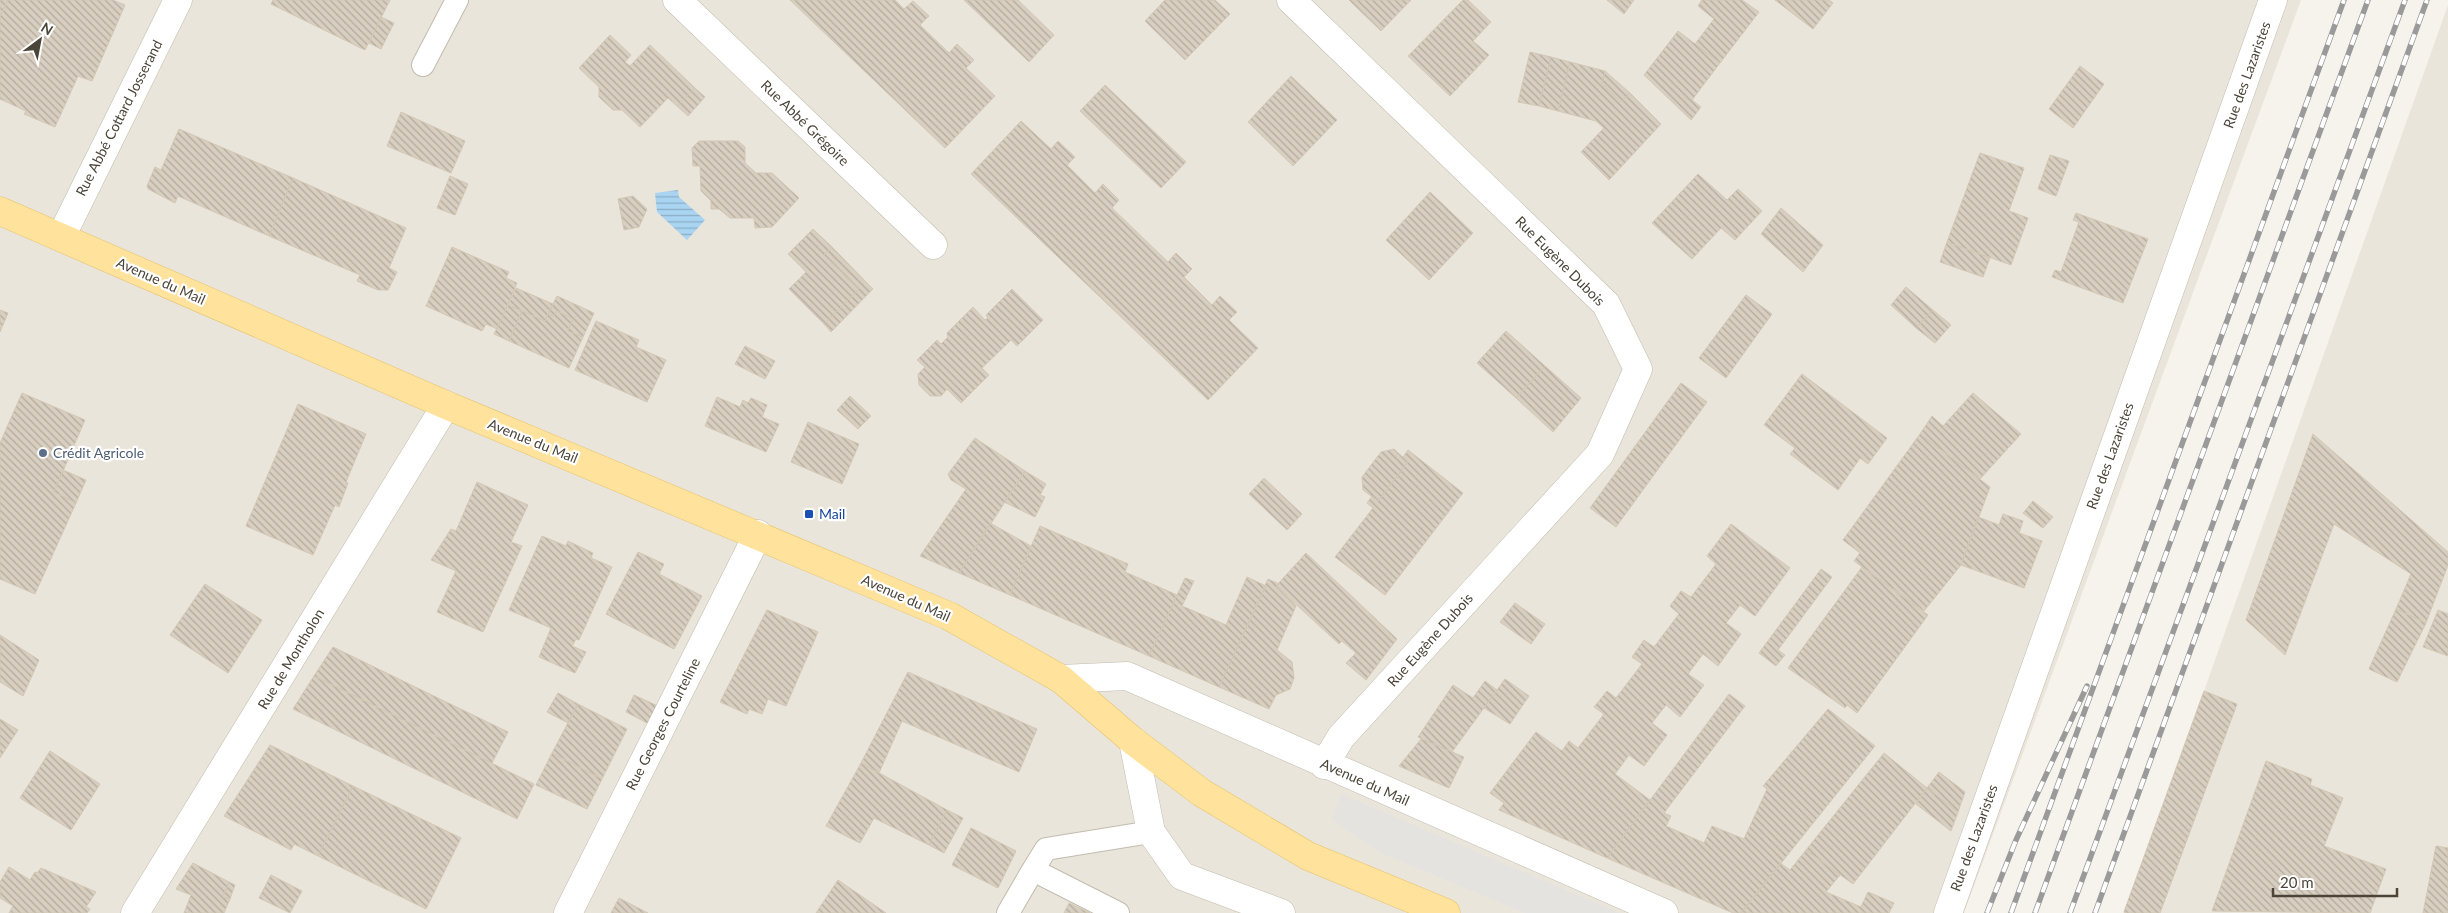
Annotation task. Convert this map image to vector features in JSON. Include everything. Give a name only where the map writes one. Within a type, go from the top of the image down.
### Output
[{"type":"main road","name":"Avenue du Mail","points":[[0,211],[446,405],[758,534],[949,616],[1061,679],[1133,740],[1202,793],[1308,856],[1446,913]]},
{"type":"street","name":"Rue Abbé Cottard Josserand","points":[[61,237],[178,0]]},
{"type":"street","name":"Rue Abbé Grégoire","points":[[677,0],[933,245]]},
{"type":"street","name":"Rue Eugène Dubois","points":[[1291,0],[1606,304],[1638,370],[1600,454],[1341,738],[1324,765]]},
{"type":"street","name":"Rue des Lazaristes","points":[[1948,913],[2273,0]]},
{"type":"street","name":"Rue de Montholon","points":[[135,913],[446,405]]},
{"type":"street","name":"Rue Georges Courteline","points":[[568,913],[758,534]]},
{"type":"street","name":"Avenue du Mail","points":[[1061,679],[1127,676],[1324,765],[1664,913]]},
{"type":"street","points":[[1133,740],[1151,832],[1182,876],[1281,913]]},
{"type":"lane","points":[[423,65],[457,0]]},
{"type":"lane","points":[[1008,913],[1046,850],[1151,832]]},
{"type":"lane","points":[[1033,870],[1118,913]]},
{"type":"shaded area","points":[[0,0],[2301,0],[1964,913],[0,913]]},
{"type":"shaded area","points":[[2448,5],[2448,913],[2123,913],[2204,691]]},
{"type":"shaded area","points":[[1341,794],[1619,913],[1525,913],[1381,853],[1331,819]]},
{"type":"water","points":[[678,190],[679,197],[705,220],[687,240],[657,212],[655,193]]},
{"type":"building","points":[[0,0],[8,0],[0,17]]},
{"type":"building","points":[[8,0],[113,0],[125,5],[92,81],[78,76],[55,127],[24,114],[26,111],[0,99],[0,17]]},
{"type":"building","points":[[273,0],[390,0],[365,50],[271,4]]},
{"type":"building","points":[[790,0],[895,0],[904,9],[913,1],[929,16],[920,25],[949,53],[957,44],[974,60],[966,68],[995,96],[945,148]]},
{"type":"building","points":[[964,0],[1018,0],[1054,35],[1029,62]]},
{"type":"building","points":[[1165,0],[1215,0],[1230,14],[1185,60],[1145,21]]},
{"type":"building","points":[[1349,0],[1411,0],[1381,31]]},
{"type":"building","points":[[1463,0],[1468,0],[1491,22],[1473,41],[1489,55],[1450,96],[1408,56]]},
{"type":"building","points":[[1607,0],[1634,0],[1624,14]]},
{"type":"building","points":[[1702,0],[1742,0],[1759,12],[1720,63],[1695,44],[1714,19],[1698,6]]},
{"type":"building","points":[[1775,0],[1829,0],[1833,3],[1813,29]]},
{"type":"building","points":[[381,17],[394,23],[381,49],[369,43]]},
{"type":"building","points":[[1678,31],[1720,63],[1692,100],[1701,107],[1691,120],[1644,75]]},
{"type":"building","points":[[610,35],[631,55],[625,62],[630,66],[650,45],[695,88],[677,106],[668,98],[640,127],[622,110],[613,110],[599,97],[599,87],[579,68]]},
{"type":"building","points":[[1530,52],[1551,57],[1539,106],[1518,102]]},
{"type":"building","points":[[1551,57],[1570,62],[1558,111],[1539,106]]},
{"type":"building","points":[[1570,62],[1605,71],[1602,84],[1621,102],[1630,93],[1661,124],[1609,180],[1581,152],[1604,128],[1596,121],[1558,111]]},
{"type":"building","points":[[2080,66],[2104,84],[2073,128],[2049,109]]},
{"type":"building","points":[[1605,71],[1630,93],[1621,102],[1602,84]]},
{"type":"building","points":[[1291,76],[1337,120],[1293,166],[1248,122]]},
{"type":"building","points":[[1105,85],[1186,162],[1161,188],[1080,111]]},
{"type":"building","points":[[695,88],[705,97],[688,116],[677,106]]},
{"type":"building","points":[[401,112],[465,141],[451,173],[387,146]]},
{"type":"building","points":[[1021,121],[1051,149],[1058,141],[1075,157],[1067,165],[1095,193],[1103,184],[1119,200],[1112,208],[1168,262],[1176,253],[1192,269],[1184,277],[1212,305],[1220,296],[1237,312],[1229,320],[1258,348],[1208,400],[971,174]]},
{"type":"building","points":[[179,129],[293,178],[269,236],[178,196],[175,203],[148,189],[147,186],[155,167],[161,170]]},
{"type":"building","points":[[699,141],[738,141],[745,147],[745,163],[756,173],[772,173],[799,198],[772,227],[755,228],[754,218],[730,218],[719,209],[711,209],[711,201],[701,191],[700,166],[693,166],[692,148]]},
{"type":"building","points":[[1980,153],[2024,168],[2009,211],[2028,218],[2011,265],[1947,242]]},
{"type":"building","points":[[2050,155],[2069,161],[2056,196],[2038,189]]},
{"type":"building","points":[[1698,174],[1727,200],[1738,189],[1762,211],[1735,240],[1721,228],[1692,259],[1652,223]]},
{"type":"building","points":[[450,176],[468,184],[455,215],[437,208]]},
{"type":"building","points":[[293,178],[406,228],[389,268],[397,272],[388,290],[378,290],[357,281],[360,275],[269,236]]},
{"type":"building","points":[[1430,192],[1473,233],[1429,280],[1386,240]]},
{"type":"building","points":[[633,196],[647,209],[639,227],[624,230],[618,199]]},
{"type":"building","points":[[1781,208],[1823,245],[1803,272],[1761,234]]},
{"type":"building","points":[[2076,213],[2148,239],[2123,303],[2052,277],[2055,270],[2061,272],[2079,222],[2073,220]]},
{"type":"building","points":[[813,229],[832,247],[824,255],[859,289],[824,324],[789,289],[806,272],[788,254]]},
{"type":"building","points":[[1947,242],[1990,258],[1983,277],[1940,262]]},
{"type":"building","points":[[452,247],[509,272],[506,278],[517,283],[497,329],[486,324],[482,331],[426,306]]},
{"type":"building","points":[[832,247],[873,289],[831,332],[824,324],[859,289],[824,255]]},
{"type":"building","points":[[1906,287],[1933,310],[1916,328],[1891,305]]},
{"type":"building","points":[[516,288],[553,304],[545,321],[508,305]]},
{"type":"building","points":[[1012,289],[1043,320],[1017,346],[1011,340],[982,368],[989,375],[961,403],[947,389],[941,396],[930,396],[919,385],[918,374],[925,367],[917,360],[937,340],[941,344],[948,337],[947,333],[973,307],[985,320],[988,318],[986,315]]},
{"type":"building","points":[[1746,295],[1772,314],[1726,378],[1699,358]]},
{"type":"building","points":[[557,296],[594,313],[583,337],[568,331],[573,319],[557,311],[554,316],[548,314]]},
{"type":"building","points":[[508,305],[522,311],[509,341],[494,334]]},
{"type":"building","points":[[0,310],[8,313],[0,332]]},
{"type":"building","points":[[1933,310],[1951,325],[1935,343],[1916,328]]},
{"type":"building","points":[[522,311],[545,321],[548,314],[554,316],[557,311],[573,319],[568,331],[583,337],[569,368],[509,341]]},
{"type":"building","points":[[596,321],[639,340],[636,347],[666,360],[647,402],[575,370]]},
{"type":"building","points":[[1506,331],[1545,366],[1516,398],[1477,363]]},
{"type":"building","points":[[745,346],[775,361],[765,379],[735,364]]},
{"type":"building","points":[[1545,366],[1581,398],[1553,432],[1516,398]]},
{"type":"building","points":[[1802,374],[1887,438],[1868,464],[1860,458],[1838,490],[1790,454],[1795,448],[1764,425]]},
{"type":"building","points":[[1681,383],[1707,402],[1616,527],[1590,508]]},
{"type":"building","points":[[22,393],[85,420],[54,492],[76,503],[35,594],[0,579],[0,443]]},
{"type":"building","points":[[1973,393],[2021,434],[1980,479],[1920,434],[1932,416],[1943,426]]},
{"type":"building","points":[[850,396],[871,416],[858,429],[837,410]]},
{"type":"building","points":[[717,397],[740,407],[743,400],[748,403],[751,398],[767,405],[762,417],[779,424],[766,452],[705,426]]},
{"type":"building","points":[[298,404],[366,434],[346,482],[348,483],[339,507],[335,505],[313,555],[246,526]]},
{"type":"building","points":[[808,422],[859,444],[842,484],[791,462]]},
{"type":"building","points":[[1920,434],[1990,487],[1961,565],[1924,611],[1854,561],[1860,553],[1843,540]]},
{"type":"building","points":[[2313,434],[2448,552],[2448,565],[2426,623],[2396,609],[2411,574],[2334,524],[2285,655],[2246,620]]},
{"type":"building","points":[[975,438],[1025,471],[959,573],[920,556],[966,489],[951,480],[948,474]]},
{"type":"building","points":[[1394,449],[1408,462],[1378,501],[1363,490],[1362,477],[1381,452]]},
{"type":"building","points":[[1408,450],[1463,493],[1385,595],[1335,557],[1373,508],[1367,503],[1372,496],[1378,501],[1408,462],[1403,457]]},
{"type":"building","points":[[63,470],[86,480],[76,503],[54,492]]},
{"type":"building","points":[[1025,471],[1046,484],[1040,495],[1045,497],[1035,517],[1004,502]]},
{"type":"building","points":[[1264,478],[1302,514],[1287,530],[1249,494]]},
{"type":"building","points":[[477,482],[528,505],[511,542],[522,546],[483,632],[437,612],[456,571],[431,560],[451,529],[456,531]]},
{"type":"building","points":[[2033,501],[2053,517],[2043,528],[2023,513]]},
{"type":"building","points":[[2003,514],[2023,521],[2019,533],[2042,541],[2024,588],[1961,565],[1978,517],[1999,525]]},
{"type":"building","points":[[990,523],[1031,546],[1010,595],[959,573]]},
{"type":"building","points":[[1731,524],[1790,568],[1755,616],[1740,605],[1726,623],[1741,634],[1718,666],[1703,654],[1688,674],[1704,685],[1680,717],[1666,705],[1652,723],[1667,735],[1644,766],[1629,755],[1615,774],[1650,800],[1607,858],[1499,810],[1504,803],[1490,793],[1536,732],[1562,751],[1569,741],[1578,748],[1604,714],[1594,707],[1607,691],[1616,698],[1642,664],[1632,657],[1644,640],[1654,647],[1679,614],[1670,606],[1681,591],[1691,597],[1716,564],[1707,556]]},
{"type":"building","points":[[1040,526],[1128,564],[1125,572],[1177,595],[1149,656],[1010,595]]},
{"type":"building","points":[[542,536],[566,546],[568,541],[593,553],[591,558],[612,567],[579,640],[576,639],[572,646],[586,652],[575,673],[539,657],[551,628],[509,610]]},
{"type":"building","points":[[638,552],[664,564],[659,574],[702,596],[674,649],[606,614]]},
{"type":"building","points":[[1306,553],[1397,639],[1366,680],[1346,663],[1356,653],[1342,641],[1339,644],[1276,586]]},
{"type":"building","points":[[1862,567],[1928,615],[1857,713],[1847,705],[1845,708],[1788,668]]},
{"type":"building","points":[[1821,569],[1832,577],[1778,650],[1785,655],[1776,666],[1759,653]]},
{"type":"building","points":[[1247,577],[1266,586],[1219,687],[1149,656],[1185,578],[1194,581],[1182,606],[1226,625]]},
{"type":"building","points":[[1268,579],[1279,584],[1276,586],[1296,606],[1277,650],[1292,662],[1294,678],[1290,689],[1276,695],[1269,709],[1219,687]]},
{"type":"building","points":[[205,584],[262,620],[228,673],[170,635]]},
{"type":"building","points":[[1515,603],[1545,624],[1531,644],[1500,622]]},
{"type":"building","points":[[2396,609],[2426,623],[2397,682],[2369,669]]},
{"type":"building","points":[[767,610],[818,632],[786,706],[768,699],[762,714],[749,709],[747,714],[720,702]]},
{"type":"building","points":[[2438,610],[2448,614],[2448,656],[2423,647]]},
{"type":"building","points":[[0,635],[39,660],[23,696],[0,682]]},
{"type":"building","points":[[333,647],[508,732],[492,763],[314,676]]},
{"type":"building","points":[[908,672],[1037,729],[1019,772],[902,721],[879,773],[861,763]]},
{"type":"building","points":[[314,676],[534,784],[517,819],[293,709]]},
{"type":"building","points":[[1505,679],[1529,696],[1510,724],[1484,708]]},
{"type":"building","points":[[1485,681],[1497,690],[1452,752],[1418,737],[1453,685],[1473,698]]},
{"type":"building","points":[[2204,691],[2237,704],[2160,913],[2124,912]]},
{"type":"building","points":[[558,693],[578,704],[568,723],[547,712]]},
{"type":"building","points":[[1729,694],[1745,706],[1664,813],[1671,816],[1666,826],[1704,843],[1712,826],[1744,839],[1767,789],[1763,786],[1828,709],[1875,746],[1741,913],[1733,913],[1607,858]]},
{"type":"building","points":[[634,695],[660,707],[651,725],[626,712]]},
{"type":"building","points":[[578,704],[627,729],[602,779],[552,753]]},
{"type":"building","points":[[0,719],[18,730],[0,758]]},
{"type":"building","points":[[1421,739],[1464,757],[1449,788],[1399,766]]},
{"type":"building","points":[[270,745],[353,786],[318,856],[294,844],[291,850],[224,816]]},
{"type":"building","points":[[50,751],[100,784],[71,830],[20,798]]},
{"type":"building","points":[[552,753],[602,779],[587,809],[536,785]]},
{"type":"building","points":[[1884,753],[1927,788],[1853,884],[1806,850]]},
{"type":"building","points":[[2266,761],[2312,779],[2310,785],[2343,798],[2324,846],[2386,869],[2370,913],[2212,911]]},
{"type":"building","points":[[861,763],[947,810],[929,845],[874,818],[860,843],[826,826]]},
{"type":"building","points":[[1939,772],[1965,792],[1958,812],[1927,788]]},
{"type":"building","points":[[353,786],[461,838],[426,909],[318,856]]},
{"type":"building","points":[[1927,788],[1958,812],[1951,831],[1916,804]]},
{"type":"building","points":[[947,810],[963,818],[944,853],[929,845]]},
{"type":"building","points":[[971,828],[1016,851],[998,888],[952,865]]},
{"type":"building","points":[[2436,846],[2448,848],[2448,913],[2423,913]]},
{"type":"building","points":[[1806,850],[1840,875],[1826,892],[1861,907],[1868,892],[1894,903],[1889,913],[1741,913],[1780,863],[1790,870]]},
{"type":"building","points":[[193,863],[229,882],[223,897],[230,899],[224,913],[184,913],[191,895],[176,889]]},
{"type":"building","points":[[9,867],[30,880],[35,872],[37,873],[41,868],[96,892],[86,907],[90,909],[87,913],[9,913],[13,906],[0,898],[0,882]]},
{"type":"building","points":[[271,875],[302,891],[290,913],[259,898]]},
{"type":"building","points":[[838,880],[886,913],[816,913]]},
{"type":"building","points":[[229,882],[235,885],[230,899],[223,897]]},
{"type":"building","points":[[619,898],[648,913],[611,913]]},
{"type":"building","points":[[1069,903],[1090,913],[1064,913]]},
{"type":"railway","points":[[2011,913],[2344,0]]},
{"type":"railway","points":[[2035,913],[2368,0]]},
{"type":"railway","points":[[2070,913],[2405,0]]},
{"type":"railway","points":[[2095,913],[2427,0]]},
{"type":"railway","points":[[1987,913],[2016,840],[2087,686]]},
{"type":"place","name":"Crédit Agricole","points":[[43,453]]},
{"type":"place","name":"Mail","points":[[809,514]]}]
